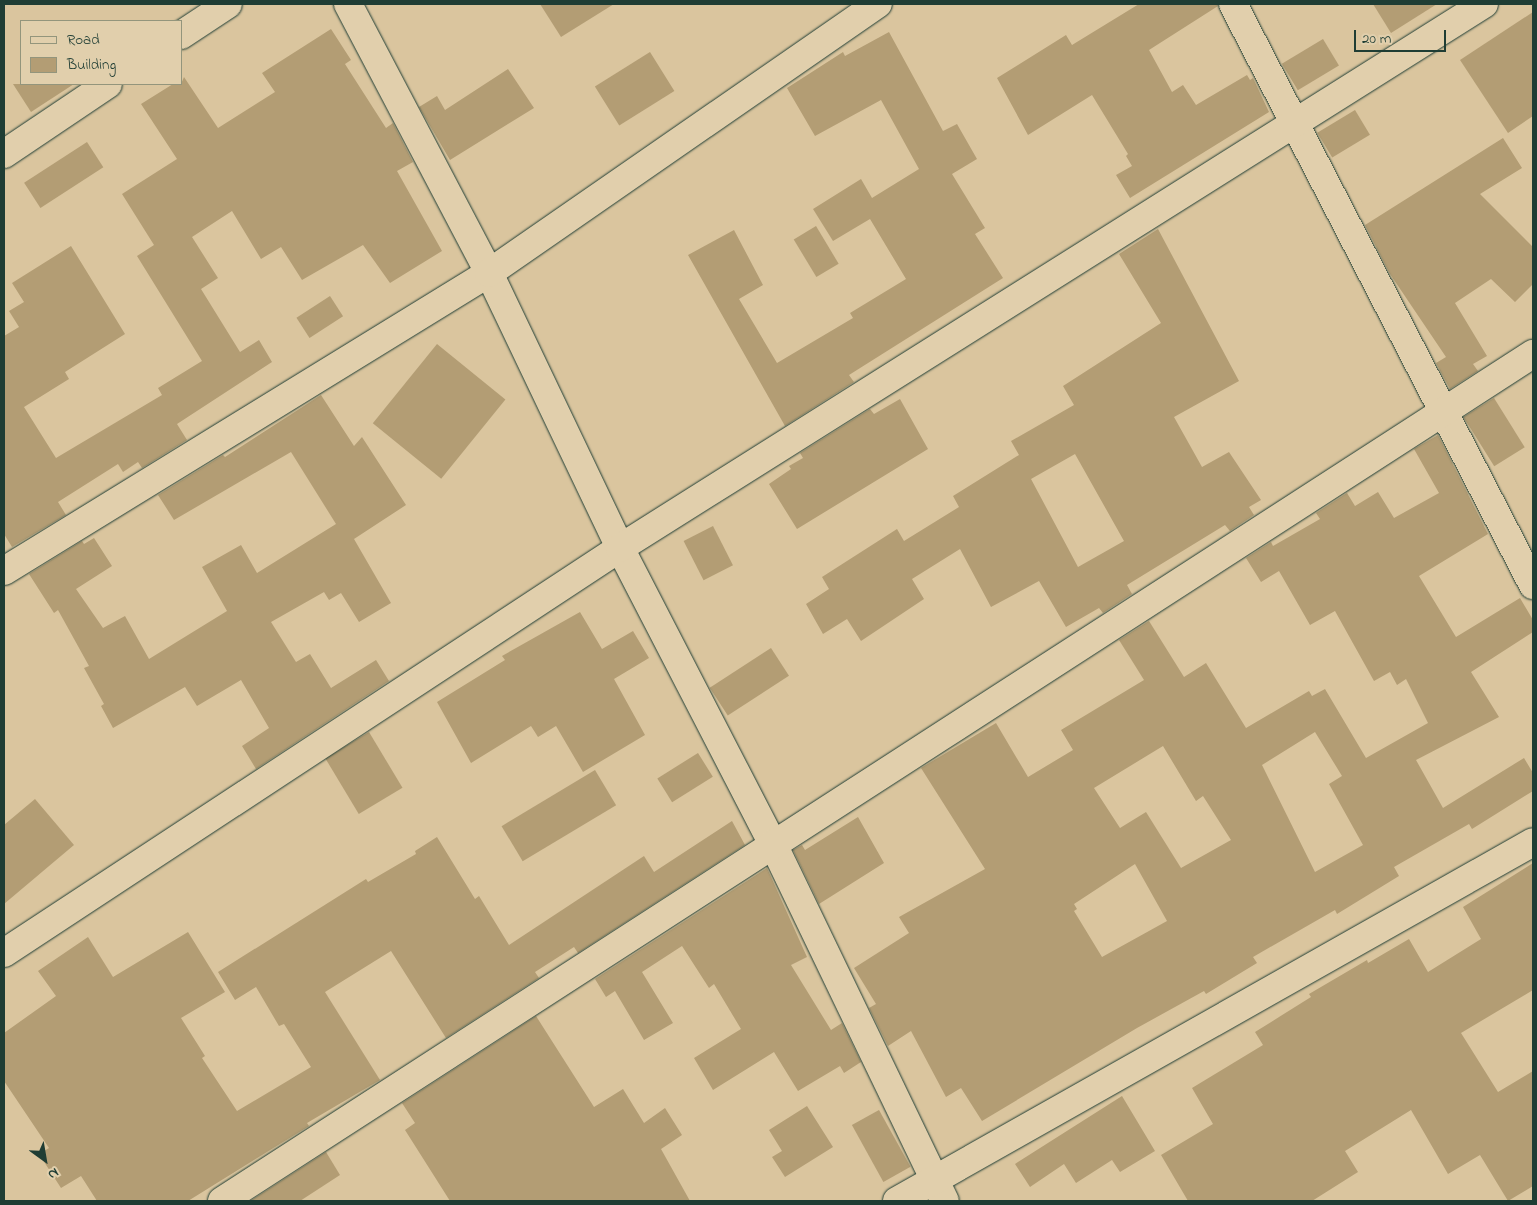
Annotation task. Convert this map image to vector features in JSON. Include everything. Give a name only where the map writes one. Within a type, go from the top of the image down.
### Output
[{"type":"street","points":[[182,34],[228,4]]},
{"type":"street","points":[[348,4],[489,273],[620,548],[773,844],[939,1190]]},
{"type":"street","points":[[4,571],[489,273],[878,4]]},
{"type":"street","points":[[1233,4],[1442,413],[1533,585]]},
{"type":"street","points":[[4,953],[620,548],[1484,4]]},
{"type":"street","points":[[4,154],[107,85]]},
{"type":"street","points":[[222,1201],[1533,354]]},
{"type":"street","points":[[897,1201],[939,1190],[1533,842]]},
{"type":"building","points":[[540,4],[614,4],[561,37]]},
{"type":"building","points":[[1139,4],[1217,4],[1218,6],[1149,50],[1172,92],[1183,85],[1196,105],[1247,75],[1250,80],[1253,78],[1269,112],[1130,198],[1116,175],[1132,166],[1126,156],[1128,154],[1092,95],[1028,135],[997,78],[1066,35],[1072,45]]},
{"type":"building","points":[[1373,4],[1437,4],[1391,33]]},
{"type":"building","points":[[1533,12],[1533,116],[1508,133],[1460,60]]},
{"type":"building","points":[[331,29],[351,60],[345,64],[386,128],[393,123],[413,162],[397,171],[442,251],[390,283],[363,245],[302,280],[281,247],[261,259],[232,211],[192,237],[218,278],[201,289],[240,352],[259,340],[272,362],[177,424],[187,440],[142,468],[138,462],[123,472],[118,464],[58,502],[66,515],[12,547],[4,534],[4,336],[19,327],[9,311],[24,302],[12,283],[71,246],[125,334],[65,372],[69,379],[24,407],[56,458],[162,395],[158,388],[202,361],[137,256],[154,245],[122,194],[177,159],[141,104],[171,85],[182,85],[184,77],[218,128],[275,92],[262,73]]},
{"type":"building","points":[[889,32],[943,131],[957,124],[977,159],[952,174],[985,228],[975,234],[1003,278],[849,375],[854,382],[785,426],[688,255],[734,230],[763,285],[739,299],[777,363],[853,318],[850,313],[906,279],[870,219],[833,241],[813,209],[861,179],[872,198],[919,169],[881,100],[815,136],[787,88],[843,52],[845,56]]},
{"type":"building","points":[[1323,39],[1339,66],[1298,90],[1282,64]]},
{"type":"building","points":[[650,52],[674,91],[619,125],[595,86]]},
{"type":"building","points":[[508,69],[534,108],[450,160],[419,107],[437,96],[445,110]]},
{"type":"building","points":[[13,84],[72,85],[31,112]]},
{"type":"building","points":[[1355,110],[1370,135],[1332,158],[1317,133]]},
{"type":"building","points":[[1503,138],[1522,168],[1480,194],[1533,247],[1533,284],[1515,302],[1491,279],[1455,303],[1487,356],[1473,364],[1478,371],[1450,389],[1436,363],[1446,357],[1390,274],[1365,225]]},
{"type":"building","points":[[87,142],[103,167],[40,208],[24,183]]},
{"type":"building","points":[[816,226],[839,264],[816,277],[794,239]]},
{"type":"building","points":[[1158,229],[1239,381],[1174,417],[1202,467],[1229,452],[1261,500],[1249,507],[1254,515],[1230,531],[1225,525],[1127,585],[1132,594],[1103,613],[1099,608],[1066,627],[1039,581],[991,607],[960,549],[912,579],[924,599],[861,641],[847,619],[823,634],[806,604],[829,589],[822,577],[897,529],[904,541],[959,507],[953,496],[1019,455],[1011,441],[1074,405],[1063,386],[1161,323],[1119,254]],"holes":[[[1075,454],[1124,541],[1078,567],[1031,479]]]},
{"type":"building","points":[[330,296],[343,316],[310,338],[296,318]]},
{"type":"building","points":[[437,344],[505,399],[441,479],[373,423]]},
{"type":"building","points":[[321,395],[354,446],[362,437],[406,505],[354,539],[391,603],[359,622],[341,593],[329,600],[324,592],[271,622],[296,662],[310,654],[331,688],[376,660],[389,681],[256,769],[242,746],[269,728],[241,680],[197,706],[185,687],[113,728],[101,706],[104,704],[84,668],[89,666],[58,610],[54,613],[29,574],[82,541],[84,544],[94,538],[112,566],[76,589],[103,628],[125,616],[149,659],[227,611],[202,567],[241,545],[257,573],[336,524],[291,452],[174,520],[158,495],[223,455],[225,457]]},
{"type":"building","points":[[1494,398],[1525,447],[1494,466],[1463,417]]},
{"type":"building","points":[[900,399],[928,449],[797,529],[769,484],[791,469],[789,466],[803,458],[800,453],[870,409],[874,414]]},
{"type":"building","points":[[1438,435],[1488,534],[1419,576],[1456,637],[1520,598],[1533,620],[1533,632],[1471,672],[1499,717],[1416,760],[1443,808],[1524,758],[1533,773],[1533,791],[1472,829],[1469,824],[1394,867],[1399,876],[1337,914],[1335,910],[1253,957],[1257,963],[1206,994],[1204,991],[1137,1028],[982,1121],[961,1088],[946,1097],[911,1031],[888,1046],[869,1008],[876,1004],[854,968],[909,933],[899,917],[985,869],[921,768],[996,723],[1028,777],[1073,750],[1061,730],[1144,680],[1119,640],[1149,621],[1184,677],[1206,663],[1246,728],[1309,691],[1312,696],[1325,689],[1366,758],[1428,723],[1406,679],[1397,685],[1390,672],[1374,681],[1335,611],[1310,625],[1279,571],[1261,582],[1246,558],[1271,542],[1273,546],[1320,519],[1316,513],[1347,493],[1355,506],[1378,492],[1394,518],[1439,493],[1414,449]],"holes":[[[1315,732],[1342,776],[1329,784],[1363,845],[1315,872],[1262,765]],[[1163,746],[1196,801],[1203,796],[1231,840],[1181,868],[1146,812],[1120,828],[1094,788]],[[1135,864],[1167,921],[1102,957],[1074,911],[1077,909],[1074,904]]]},
{"type":"building","points":[[713,526],[733,565],[704,580],[684,541]]},
{"type":"building","points":[[580,612],[602,649],[633,631],[649,658],[614,679],[645,735],[583,772],[556,726],[538,737],[531,726],[471,763],[437,702],[505,660],[502,656]]},
{"type":"building","points":[[771,648],[789,676],[728,715],[710,688]]},
{"type":"building","points":[[369,732],[402,788],[359,814],[325,758]]},
{"type":"building","points":[[698,753],[713,777],[672,802],[657,778]]},
{"type":"building","points":[[595,770],[616,805],[523,861],[502,826]]},
{"type":"building","points":[[35,799],[74,845],[4,904],[4,825]]},
{"type":"building","points":[[858,817],[884,863],[819,904],[793,850],[802,845],[805,850]]},
{"type":"building","points":[[732,821],[745,845],[578,953],[574,947],[535,972],[539,978],[446,1038],[391,951],[325,992],[380,1080],[307,1123],[309,1126],[188,1201],[97,1201],[81,1176],[61,1188],[39,1154],[49,1148],[4,1081],[4,1033],[56,996],[38,971],[88,937],[113,977],[188,932],[225,992],[181,1018],[205,1056],[202,1058],[237,1111],[311,1067],[284,1024],[279,1026],[256,987],[235,1000],[218,972],[366,879],[368,882],[416,854],[415,851],[437,837],[475,899],[479,896],[509,945],[644,856],[654,872]]},
{"type":"building","points":[[1533,863],[1533,990],[1461,1033],[1498,1092],[1533,1071],[1533,1186],[1508,1201],[1480,1155],[1448,1174],[1411,1110],[1345,1151],[1358,1172],[1312,1201],[1188,1201],[1161,1155],[1213,1124],[1192,1088],[1263,1045],[1255,1032],[1311,997],[1309,994],[1367,960],[1368,963],[1409,939],[1428,972],[1481,939],[1463,907]]},
{"type":"building","points":[[767,868],[807,957],[791,965],[831,1030],[842,1023],[861,1062],[844,1073],[840,1066],[798,1091],[774,1052],[713,1090],[694,1058],[741,1029],[714,984],[709,988],[682,946],[642,972],[673,1023],[644,1040],[615,991],[606,997],[595,979]]},
{"type":"building","points":[[536,1016],[594,1107],[623,1089],[644,1123],[665,1108],[682,1135],[661,1149],[690,1201],[450,1201],[405,1130],[415,1123],[402,1103]]},
{"type":"building","points":[[1122,1096],[1155,1151],[1120,1172],[1112,1160],[1076,1183],[1064,1164],[1030,1187],[1015,1164]]},
{"type":"building","points":[[807,1106],[833,1147],[785,1177],[772,1157],[782,1151],[769,1130]]},
{"type":"building","points":[[879,1110],[911,1167],[883,1182],[852,1125]]},
{"type":"building","points":[[326,1152],[340,1175],[300,1201],[250,1201]]}]
